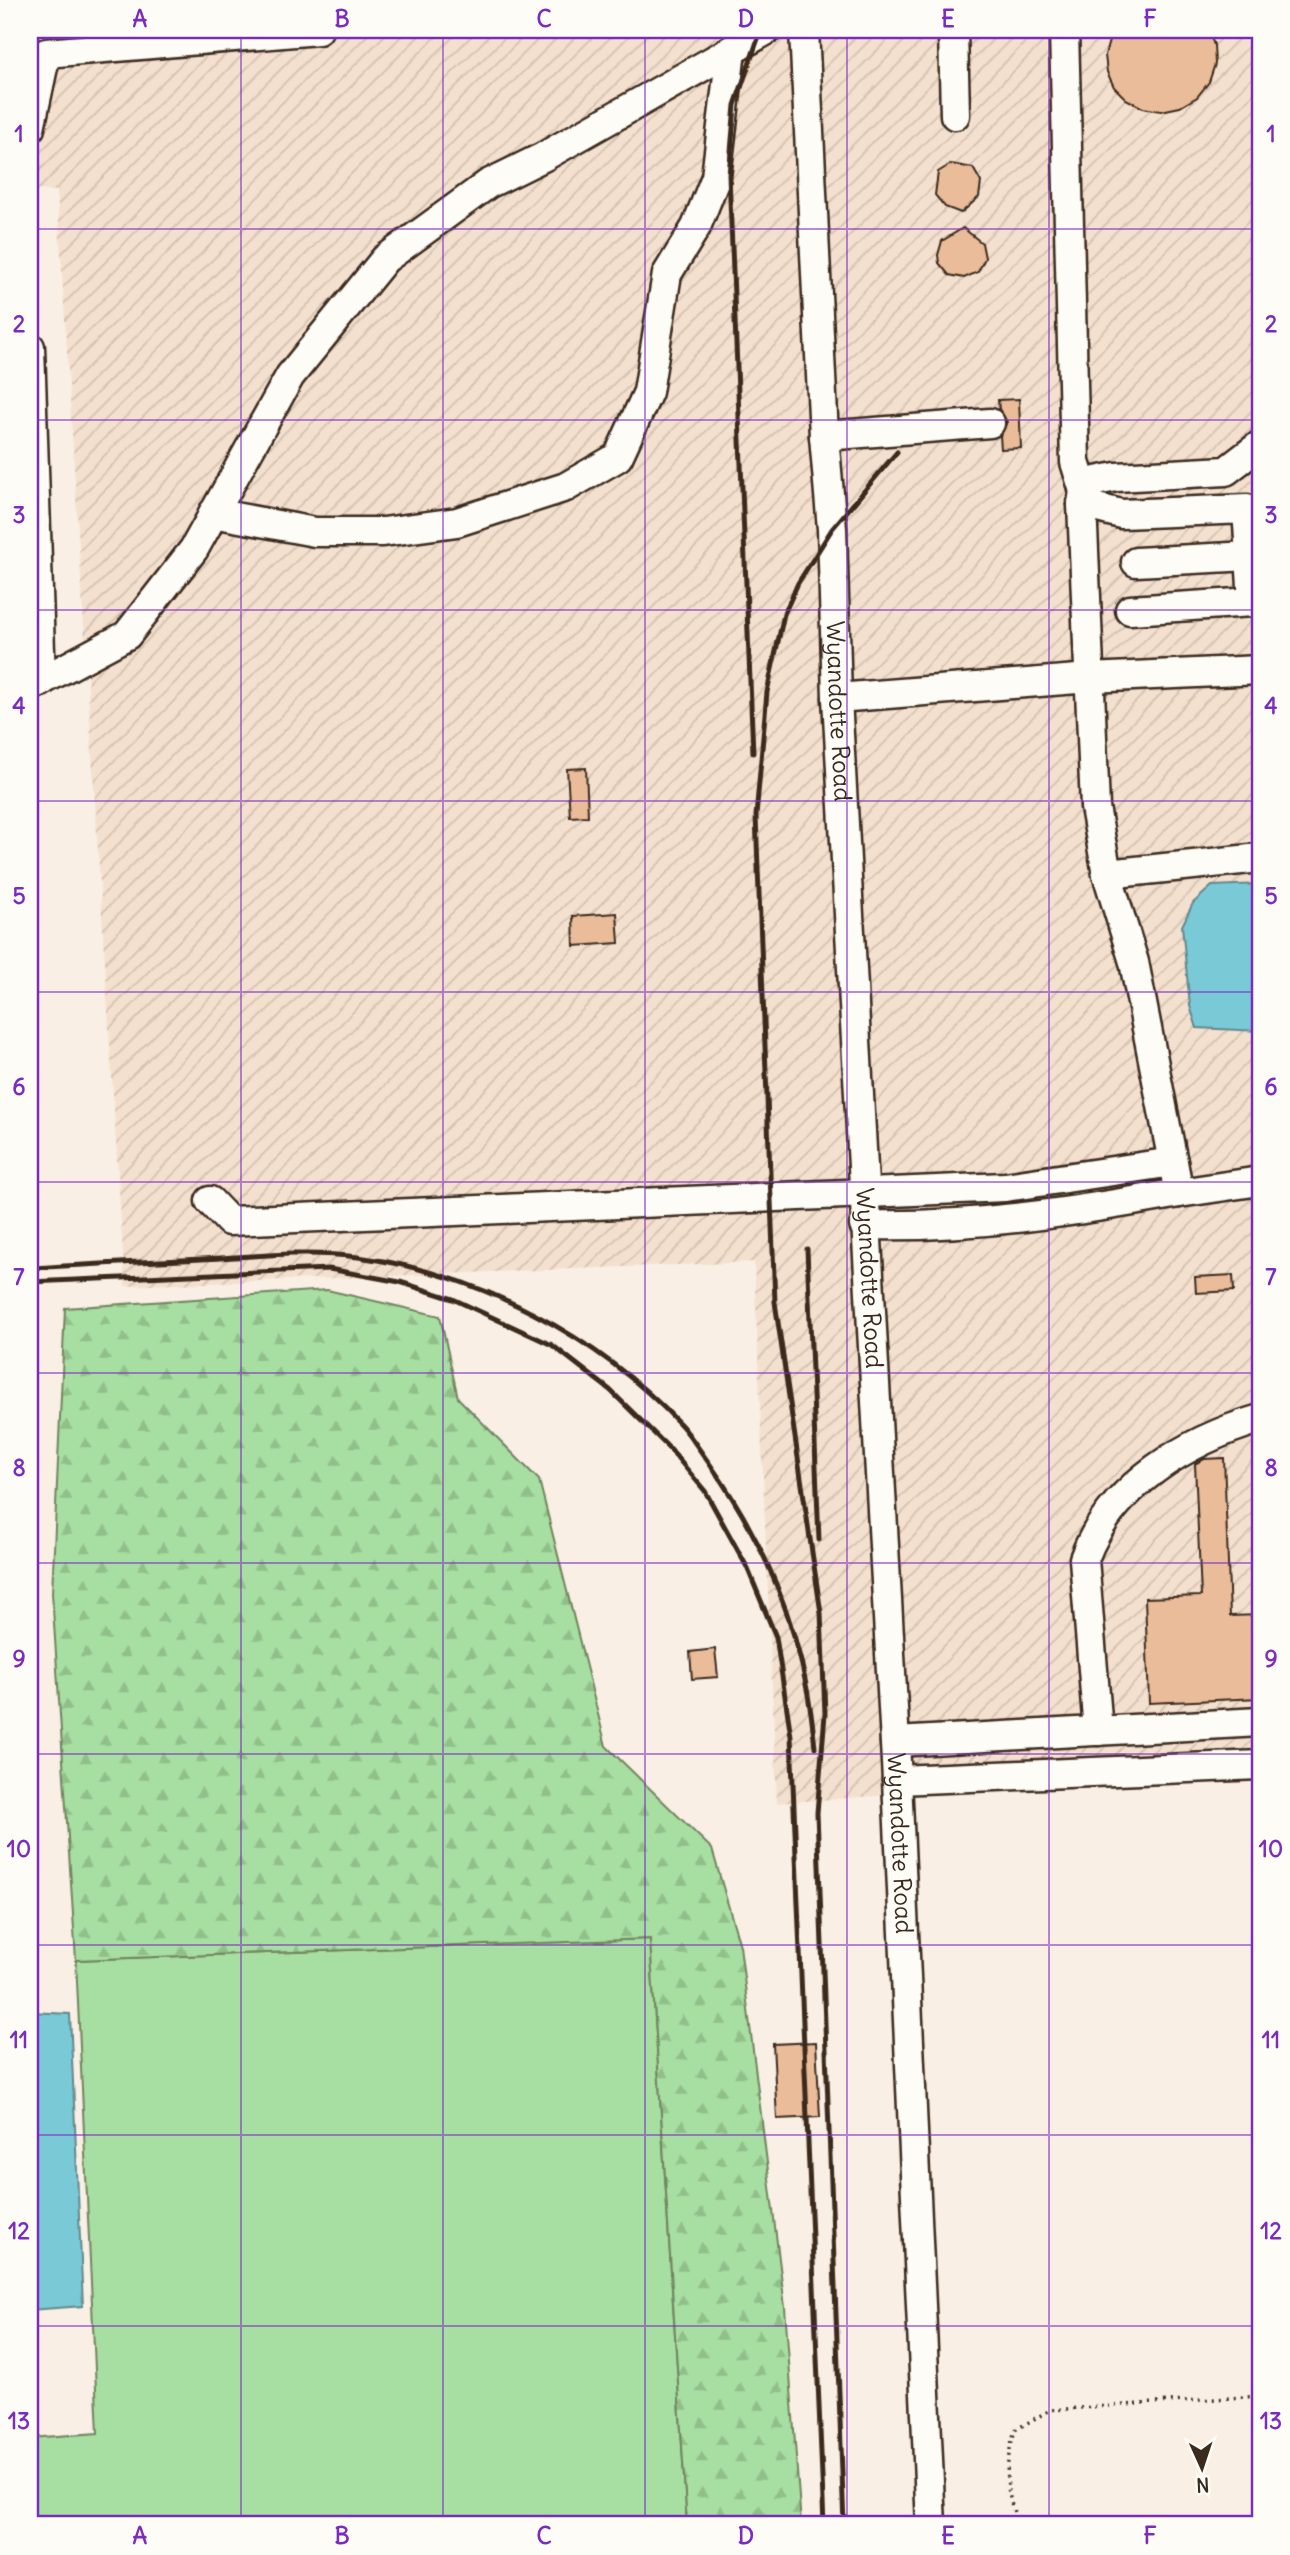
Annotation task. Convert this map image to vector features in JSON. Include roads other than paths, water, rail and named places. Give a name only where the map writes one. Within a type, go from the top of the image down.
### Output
[{"type":"street","points":[[30,128],[46,53],[318,30]]},
{"type":"street","name":"Wyandotte Road","points":[[803,30],[824,436],[832,529],[837,698],[862,1191],[897,1780],[931,2525]]},
{"type":"street","points":[[953,30],[955,114]]},
{"type":"street","points":[[1064,30],[1076,462],[1083,498],[1095,807],[1107,874],[1134,962],[1179,1193]]},
{"type":"street","points":[[30,347],[35,685],[127,635],[194,549],[290,376],[385,259],[488,184],[543,157],[761,32]]},
{"type":"street","points":[[213,513],[315,532],[383,532],[457,522],[566,486],[618,457],[648,393],[667,274],[696,227],[716,177],[731,50]]},
{"type":"street","points":[[824,436],[990,423]]},
{"type":"street","points":[[1226,471],[1260,445]]},
{"type":"street","points":[[1083,498],[1096,481],[1116,477],[1260,468]]},
{"type":"street","points":[[1083,498],[1121,514],[1247,509],[1253,602],[1130,610]]},
{"type":"street","points":[[1136,562],[1250,556]]},
{"type":"street","points":[[837,698],[1090,678],[1260,670]]},
{"type":"street","points":[[1107,874],[1260,858]]},
{"type":"street","points":[[210,1201],[229,1222],[862,1191],[1004,1187],[1173,1162]]},
{"type":"street","points":[[864,1225],[926,1227],[1053,1216],[1260,1181]]},
{"type":"street","points":[[1098,1731],[1084,1559],[1091,1539],[1137,1483],[1184,1448],[1220,1430],[1260,1419]]},
{"type":"street","points":[[895,1742],[1260,1723]]},
{"type":"street","points":[[897,1780],[1260,1765]]},
{"type":"water","points":[[1260,884],[1260,1031],[1197,1028],[1190,1006],[1182,926],[1193,903],[1212,886]]},
{"type":"water","points":[[30,2012],[70,2014],[83,2306],[30,2310]]},
{"type":"railway","points":[[753,753],[729,175],[735,105],[761,30]]},
{"type":"railway","points":[[844,2525],[817,1813],[825,1714],[821,1613],[775,1302],[756,816],[767,692],[784,614],[798,583],[832,529],[897,452]]},
{"type":"railway","points":[[807,1249],[819,1540]]},
{"type":"railway","points":[[30,1268],[289,1254],[358,1257],[447,1277],[491,1294],[574,1337],[612,1363],[681,1425],[750,1528],[767,1562],[793,1634],[803,1671],[815,1747]]},
{"type":"railway","points":[[30,1282],[329,1269],[400,1282],[453,1299],[552,1345],[610,1390],[670,1449],[705,1491],[747,1567],[776,1637],[791,1736],[824,2525]]}]
